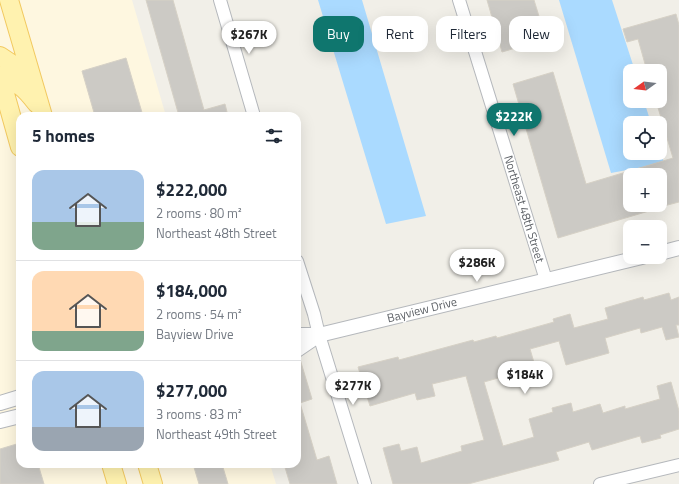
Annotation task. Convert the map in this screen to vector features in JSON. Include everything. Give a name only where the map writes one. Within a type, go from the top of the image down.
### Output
[{"type":"main road","points":[[9,0],[42,112]]},
{"type":"main road","points":[[0,56],[18,68],[29,70]]},
{"type":"main road","points":[[1,78],[14,82],[24,88],[42,112]]},
{"type":"main road","points":[[1,78],[16,132]]},
{"type":"main road","points":[[112,468],[117,484]]},
{"type":"main road","points":[[148,468],[153,484]]},
{"type":"street","points":[[220,0],[253,112]]},
{"type":"street","name":"Northeast 48th Street","points":[[459,0],[546,280]]},
{"type":"street","points":[[667,251],[679,248]]},
{"type":"street","name":"Bayview Drive","points":[[301,335],[319,335],[623,262]]},
{"type":"street","points":[[301,273],[365,484]]},
{"type":"street","name":"Bayview Drive","points":[[301,347],[319,335]]},
{"type":"street","points":[[0,402],[16,398]]},
{"type":"street","points":[[0,421],[16,417]]},
{"type":"street","points":[[600,484],[679,465]]},
{"type":"shaded area","points":[[0,0],[132,0],[165,112],[16,112],[16,468],[271,468],[276,484],[0,484]]},
{"type":"water","points":[[318,0],[362,0],[372,34],[372,52],[377,52],[426,216],[386,224],[334,52],[364,52],[364,16],[323,16]]},
{"type":"water","points":[[559,0],[612,0],[633,64],[623,64],[623,108],[646,108],[649,116],[623,116],[623,160],[663,160],[664,163],[638,168],[623,168],[623,171],[611,173]]},
{"type":"building","points":[[146,0],[173,0],[204,110],[225,104],[227,112],[178,112]]},
{"type":"building","points":[[487,0],[534,0],[539,16],[509,16],[509,50],[502,52],[501,16],[492,16]]},
{"type":"building","points":[[676,14],[679,25],[679,202],[667,205],[667,168],[640,168],[673,158],[667,138],[667,116],[660,116],[658,108],[667,108],[667,64],[645,64],[638,39],[627,42],[623,29]]},
{"type":"building","points":[[126,58],[142,112],[94,112],[82,71]]},
{"type":"building","points":[[553,72],[586,184],[623,173],[623,212],[646,212],[558,238],[513,84]]},
{"type":"building","points":[[669,293],[671,300],[679,297],[679,325],[676,325],[679,337],[666,340],[662,327],[641,333],[640,328],[605,338],[609,353],[566,365],[559,341],[530,349],[538,376],[519,381],[516,373],[484,382],[503,446],[534,437],[529,419],[553,412],[552,408],[571,403],[573,412],[600,404],[603,413],[625,406],[625,409],[660,399],[657,386],[671,382],[679,411],[679,429],[660,435],[661,438],[642,443],[640,436],[592,450],[589,442],[556,452],[559,460],[468,484],[393,484],[383,448],[399,444],[401,451],[417,447],[421,463],[462,451],[461,446],[484,440],[466,376],[432,384],[435,396],[417,400],[415,393],[370,406],[358,367],[398,357],[399,360],[473,340],[474,342],[496,336],[497,338],[554,322],[553,319],[570,314],[574,328],[608,319],[605,308],[643,297],[644,300]]},
{"type":"building","points":[[301,362],[312,399],[301,403]]},
{"type":"building","points":[[301,406],[317,460],[329,456],[337,484],[290,484],[285,468],[301,468]]},
{"type":"building","points":[[16,444],[16,468],[39,468],[44,484],[0,484],[0,449]]},
{"type":"building","points":[[194,468],[223,468],[228,484],[199,484]]}]
